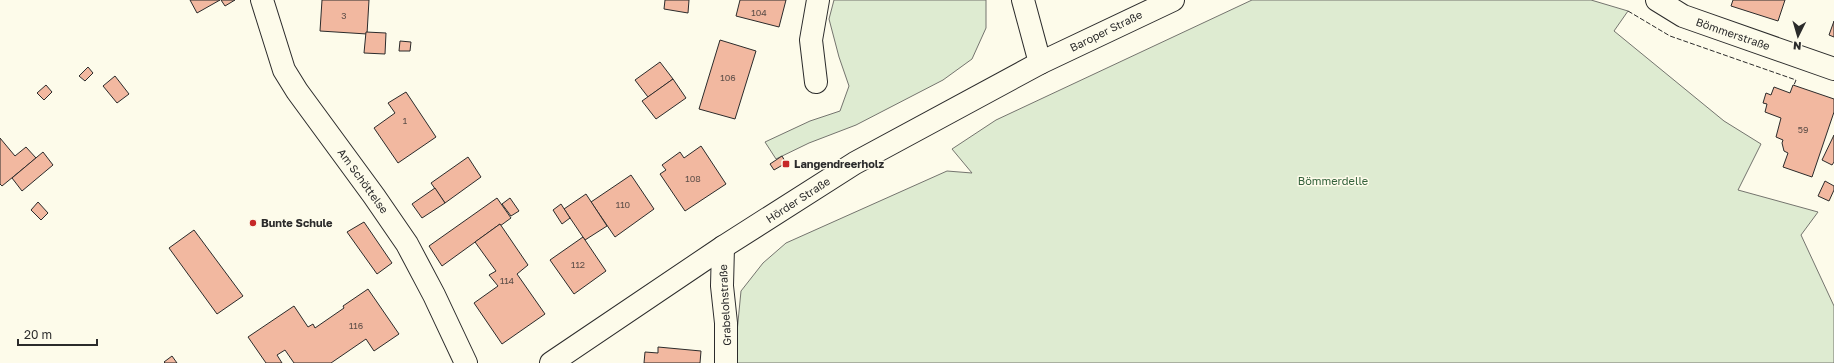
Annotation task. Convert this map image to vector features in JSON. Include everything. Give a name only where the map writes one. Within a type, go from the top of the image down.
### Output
[{"type":"street","name":"Am Schöttelse","points":[[262,0],[284,70],[301,97],[374,196],[407,244],[434,295],[466,363]]},
{"type":"street","points":[[816,82],[811,40],[818,0]]},
{"type":"street","points":[[1023,0],[1040,63]]},
{"type":"street","name":"Baroper Straße","points":[[1040,63],[1173,0]]},
{"type":"street","name":"Bömmerstraße","points":[[1657,0],[1683,16],[1834,68]]},
{"type":"street","name":"Hörder Straße","points":[[551,363],[723,247],[855,163],[1040,63]]},
{"type":"street","name":"Grabelohstraße","points":[[723,247],[722,286],[726,323],[726,363]]},
{"type":"green space","points":[[834,0],[986,0],[986,28],[972,59],[943,80],[856,125],[809,143],[776,159],[765,142],[810,121],[840,111],[849,86],[839,57],[829,19]]},
{"type":"green space","name":"Bömmerdelle","points":[[1252,0],[1591,0],[1628,11],[1614,31],[1724,121],[1761,144],[1738,190],[1818,212],[1801,235],[1834,306],[1834,363],[734,363],[741,291],[763,263],[786,243],[947,171],[972,173],[952,149],[996,120]]},
{"type":"building","points":[[190,0],[220,0],[197,13]]},
{"type":"building","points":[[221,0],[235,0],[225,6]]},
{"type":"building","points":[[322,0],[369,0],[367,34],[320,31]]},
{"type":"building","points":[[665,0],[689,0],[688,13],[664,9]]},
{"type":"building","points":[[740,0],[786,0],[779,27],[736,16]]},
{"type":"building","points":[[1733,0],[1785,0],[1778,21],[1731,6]]},
{"type":"building","points":[[1834,21],[1834,37],[1829,35]]},
{"type":"building","points":[[366,32],[386,33],[385,54],[364,53]]},
{"type":"building","points":[[720,40],[756,51],[735,119],[699,109]]},
{"type":"building","points":[[400,41],[411,42],[410,51],[399,51]]},
{"type":"building","points":[[660,62],[673,79],[648,97],[635,80]]},
{"type":"building","points":[[88,67],[93,73],[85,81],[79,76]]},
{"type":"building","points":[[115,76],[129,94],[117,103],[103,86]]},
{"type":"building","points":[[673,79],[686,98],[656,119],[642,101]]},
{"type":"building","points":[[46,85],[52,92],[44,100],[37,93]]},
{"type":"building","points":[[1793,85],[1834,99],[1834,112],[1812,177],[1783,167],[1788,153],[1784,151],[1782,143],[1783,140],[1776,137],[1781,118],[1765,112],[1767,104],[1763,103],[1766,93],[1771,95],[1774,87],[1790,93]]},
{"type":"building","points":[[406,92],[436,137],[398,163],[374,128],[395,113],[388,103]]},
{"type":"building","points":[[1834,135],[1834,162],[1832,165],[1822,160]]},
{"type":"building","points":[[0,138],[15,156],[26,147],[36,158],[2,186],[0,184]]},
{"type":"building","points":[[701,146],[726,184],[685,211],[660,174],[666,170],[662,165],[680,152],[684,158]]},
{"type":"building","points":[[43,152],[53,165],[22,191],[12,178]]},
{"type":"building","points":[[782,156],[786,163],[774,170],[770,164]]},
{"type":"building","points":[[468,157],[481,177],[445,203],[431,183]]},
{"type":"building","points":[[631,175],[654,209],[615,237],[591,202]]},
{"type":"building","points":[[1825,181],[1834,186],[1834,190],[1829,201],[1818,196]]},
{"type":"building","points":[[435,188],[445,203],[422,218],[412,204]]},
{"type":"building","points":[[586,194],[607,226],[585,240],[564,209]]},
{"type":"building","points":[[497,198],[511,218],[500,226],[500,224],[442,266],[429,246]]},
{"type":"building","points":[[510,198],[519,211],[511,216],[502,204]]},
{"type":"building","points":[[38,202],[48,213],[41,220],[31,210]]},
{"type":"building","points":[[561,204],[570,218],[562,224],[553,210]]},
{"type":"building","points":[[364,222],[392,263],[377,274],[347,232]]},
{"type":"building","points":[[500,224],[528,265],[517,274],[545,314],[502,344],[474,303],[498,286],[489,275],[496,271],[475,242]]},
{"type":"building","points":[[194,230],[243,296],[217,314],[169,248]]},
{"type":"building","points":[[583,237],[606,271],[574,294],[550,260]]},
{"type":"building","points":[[368,289],[399,334],[374,351],[366,339],[331,363],[294,363],[285,350],[277,355],[282,363],[266,363],[248,337],[294,306],[308,327],[313,324],[315,328]]},
{"type":"building","points":[[658,347],[701,351],[700,363],[644,363],[645,352],[658,353]]},
{"type":"building","points":[[172,356],[177,363],[164,362]]},
{"type":"fence","points":[[1628,11],[1670,36],[1796,80],[1794,85]]},
{"type":"place","name":"Langendreerholz","points":[[786,164]]},
{"type":"place","name":"Bunte Schule","points":[[253,223]]}]
